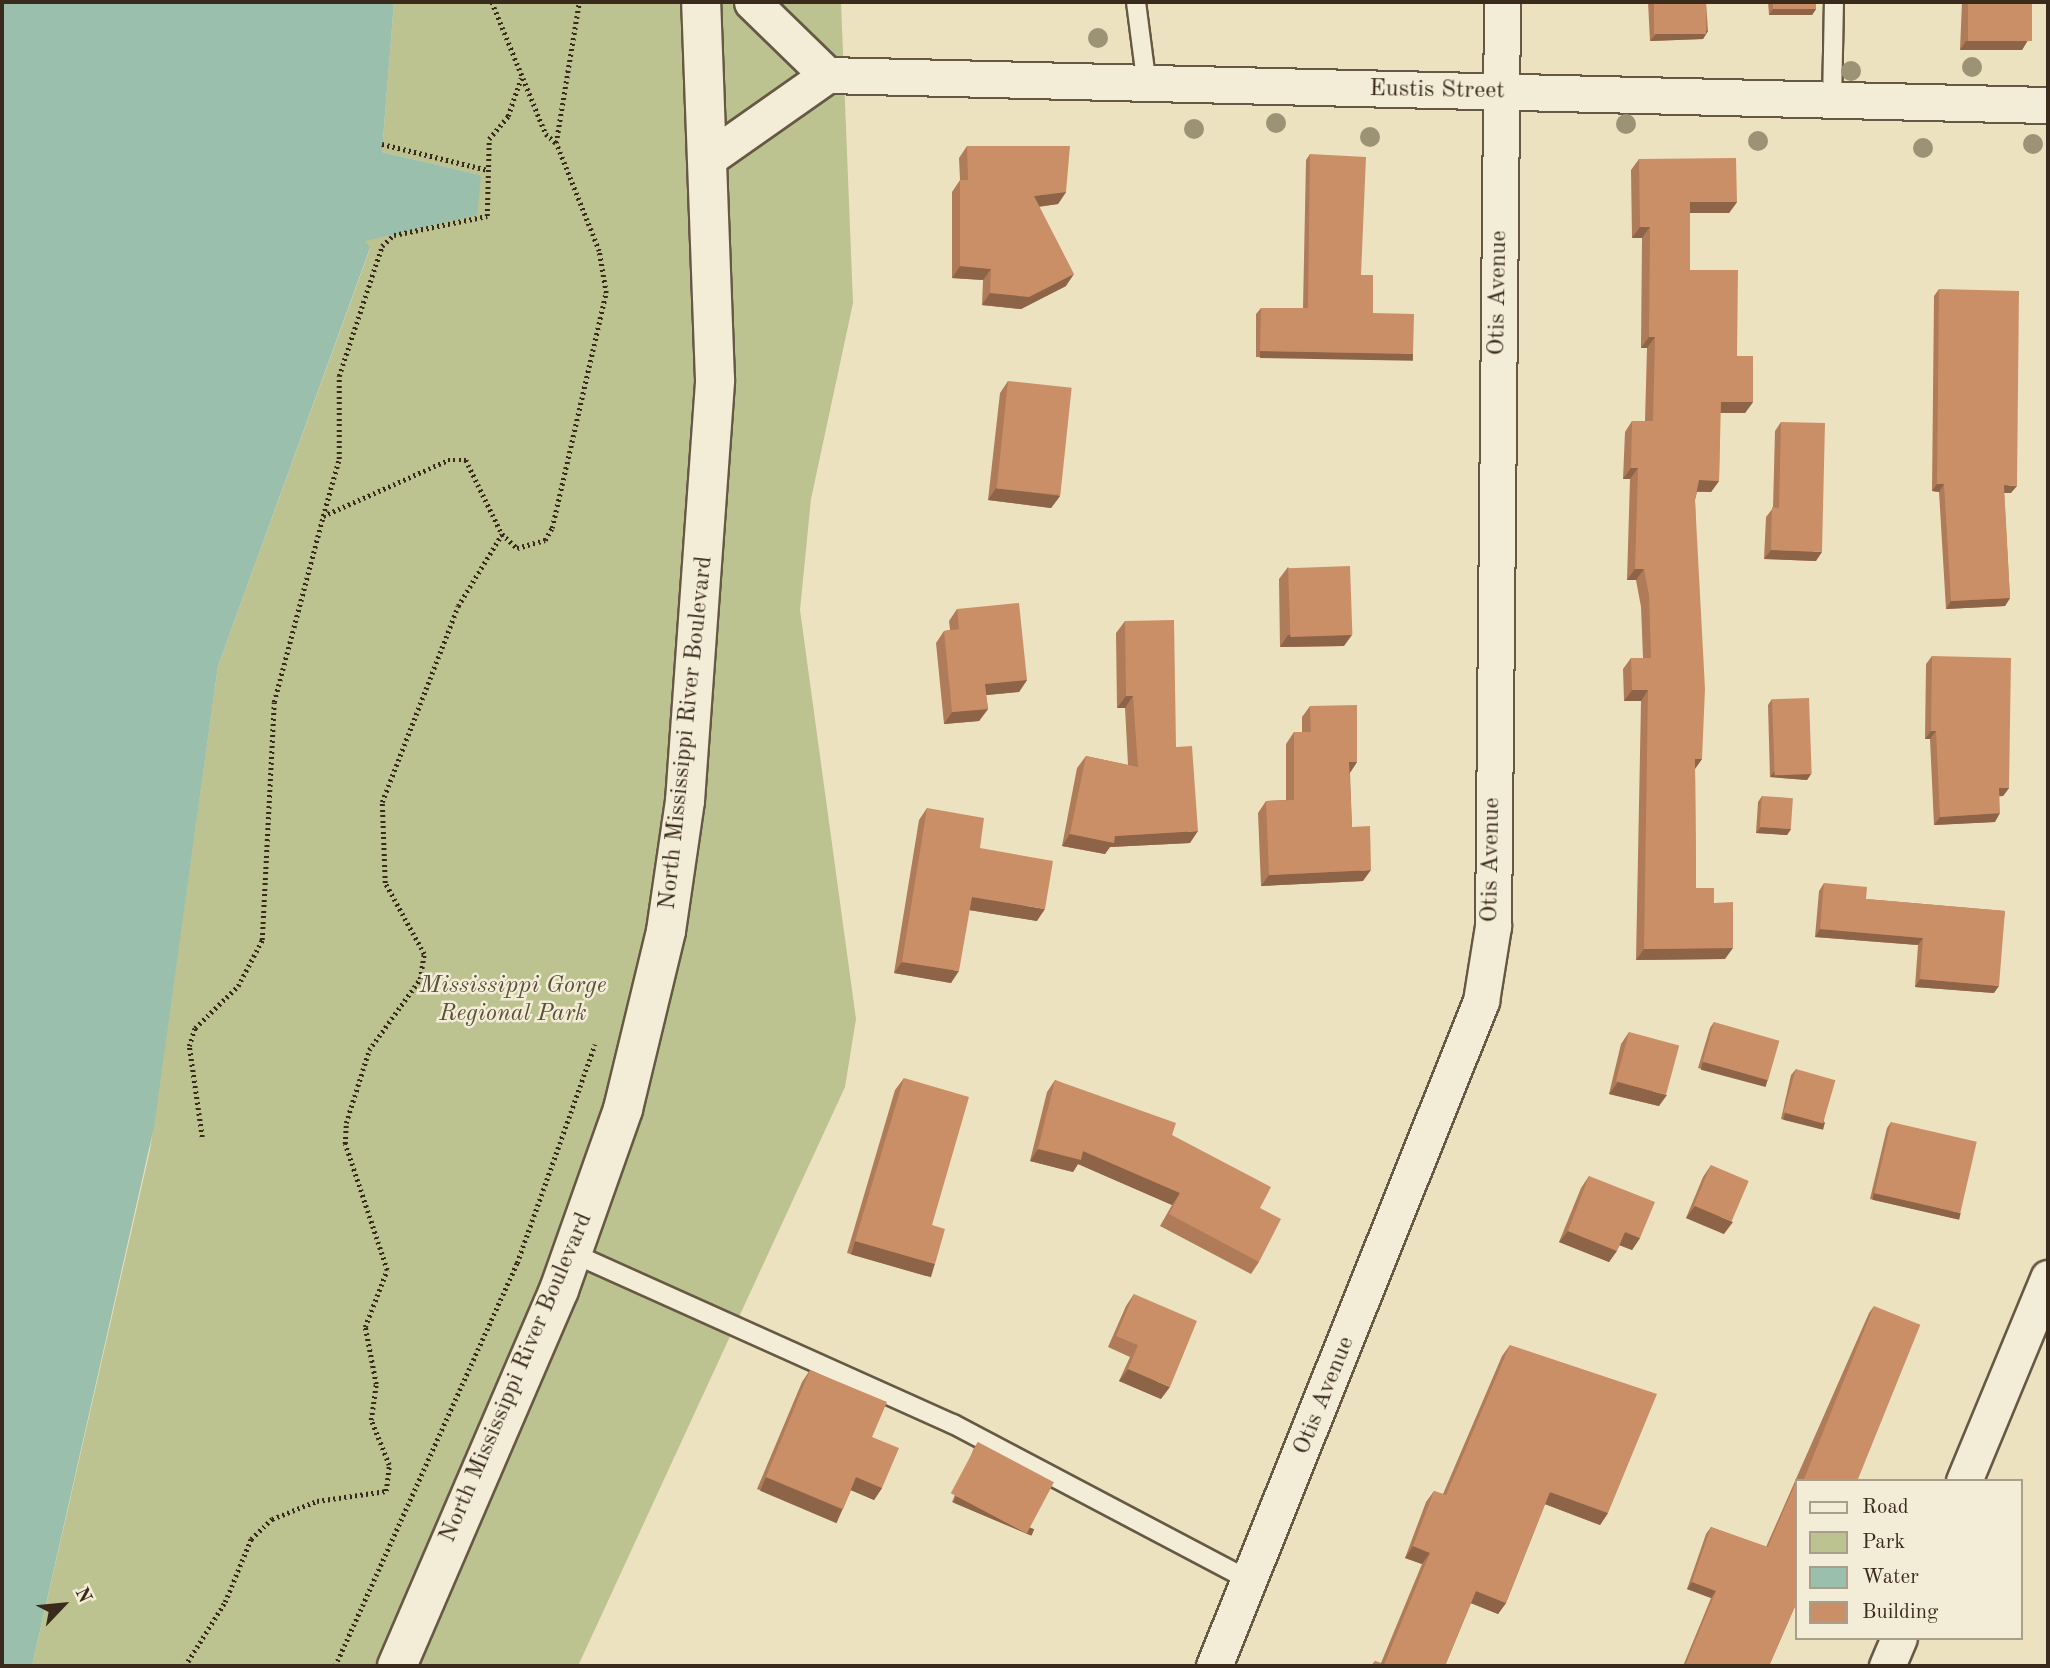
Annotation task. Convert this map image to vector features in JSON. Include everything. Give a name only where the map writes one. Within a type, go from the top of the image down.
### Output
[{"type":"street","name":"North Mississippi River Boulevard","points":[[397,1666],[572,1253],[624,1110],[648,1018],[685,801],[715,380],[709,158],[701,2]]},
{"type":"street","points":[[709,158],[827,75],[752,2]]},
{"type":"street","name":"Otis Avenue","points":[[1214,1666],[1482,1001],[1493,926],[1502,2]]},
{"type":"street","name":"Eustis Street","points":[[827,75],[1147,87],[1502,92],[1832,104],[2048,105]]},
{"type":"street","points":[[1965,1479],[2048,1278]]},
{"type":"street","points":[[1887,1666],[1898,1640]]},
{"type":"lane","points":[[1136,2],[1147,87]]},
{"type":"lane","points":[[1832,104],[1834,2]]},
{"type":"lane","points":[[572,1253],[953,1424],[1249,1580]]},
{"type":"path","points":[[323,516],[448,460],[466,460],[502,534],[517,548],[545,540],[552,528],[578,394],[604,324],[598,251],[556,143],[521,78],[492,2]]},
{"type":"path","points":[[556,143],[579,2]]},
{"type":"path","points":[[202,1137],[189,1046],[195,1028],[238,986],[262,940],[274,702],[339,459],[339,376],[382,246],[394,235],[487,216],[489,139],[508,116],[521,78]]},
{"type":"path","points":[[382,144],[488,170]]},
{"type":"path","points":[[185,1666],[225,1602],[251,1539],[272,1519],[310,1503],[386,1490],[390,1465],[372,1420],[376,1384],[365,1327],[387,1270],[345,1144],[346,1123],[369,1050],[420,979],[424,954],[385,883],[382,802],[458,606],[502,534]]},
{"type":"path","points":[[335,1666],[517,1263],[598,1036]]},
{"type":"green space","name":"Mississippi Gorge Regional Park","points":[[394,2],[841,2],[853,303],[811,499],[800,610],[856,1019],[845,1087],[578,1666],[32,1666],[150,1150],[218,666],[370,249],[364,241],[481,175],[382,152]]},
{"type":"water","points":[[2,2],[394,2],[382,152],[481,175],[477,215],[365,241],[370,248],[218,666],[154,1127],[32,1666],[2,1666]]},
{"type":"building","points":[[1654,2],[1706,2],[1706,34],[1654,34]]},
{"type":"building","points":[[1773,2],[1816,2],[1816,9],[1773,9]]},
{"type":"building","points":[[1968,2],[2032,2],[2032,41],[1968,41]]},
{"type":"building","points":[[967,146],[1070,146],[1066,192],[1034,196],[1074,274],[1029,297],[990,293],[991,269],[960,266],[960,180],[968,180]]},
{"type":"building","points":[[1310,154],[1366,157],[1361,275],[1373,275],[1373,313],[1414,314],[1413,354],[1260,351],[1261,308],[1308,308]]},
{"type":"building","points":[[1736,158],[1737,202],[1690,202],[1690,270],[1738,270],[1737,356],[1753,356],[1753,402],[1721,402],[1719,481],[1699,480],[1695,500],[1705,689],[1702,759],[1695,759],[1696,888],[1714,888],[1714,903],[1733,902],[1733,948],[1644,949],[1648,690],[1632,690],[1631,658],[1651,658],[1649,595],[1644,569],[1635,569],[1638,468],[1631,468],[1632,421],[1653,421],[1655,337],[1649,337],[1650,227],[1640,227],[1639,159]]},
{"type":"building","points":[[1939,289],[2019,291],[2017,486],[2004,485],[2010,598],[1951,601],[1944,484],[1937,484]]},
{"type":"building","points":[[1008,381],[1072,388],[1060,495],[997,488]]},
{"type":"building","points":[[1781,422],[1825,423],[1822,552],[1771,550],[1772,507],[1779,508]]},
{"type":"building","points":[[1350,566],[1352,635],[1290,637],[1288,568]]},
{"type":"building","points":[[1019,603],[1027,680],[985,684],[988,709],[952,712],[944,631],[959,629],[957,609]]},
{"type":"building","points":[[1174,620],[1176,747],[1192,746],[1198,831],[1115,836],[1114,843],[1070,834],[1086,756],[1138,767],[1133,696],[1126,696],[1125,621]]},
{"type":"building","points":[[1932,656],[2011,658],[2009,788],[1999,788],[2000,813],[1940,817],[1936,731],[1931,731]]},
{"type":"building","points":[[1809,698],[1812,774],[1775,775],[1772,699]]},
{"type":"building","points":[[1357,705],[1357,762],[1349,762],[1352,827],[1370,826],[1371,870],[1269,875],[1266,801],[1294,800],[1294,732],[1311,732],[1310,706]]},
{"type":"building","points":[[1762,796],[1793,798],[1791,829],[1760,827]]},
{"type":"building","points":[[927,808],[984,818],[980,848],[1053,861],[1045,909],[972,897],[959,971],[902,962]]},
{"type":"building","points":[[1824,883],[1867,887],[1866,899],[2005,911],[1999,986],[1920,979],[1923,938],[1820,929]]},
{"type":"building","points":[[1714,1022],[1779,1041],[1768,1080],[1703,1061]]},
{"type":"building","points":[[1629,1032],[1679,1045],[1666,1095],[1616,1081]]},
{"type":"building","points":[[1796,1069],[1835,1080],[1823,1124],[1784,1112]]},
{"type":"building","points":[[904,1078],[969,1097],[932,1225],[945,1229],[935,1264],[855,1241]]},
{"type":"building","points":[[1055,1080],[1176,1123],[1172,1135],[1271,1187],[1260,1208],[1281,1219],[1259,1262],[1169,1214],[1180,1193],[1083,1151],[1081,1160],[1038,1149]]},
{"type":"building","points":[[1891,1122],[1977,1142],[1960,1213],[1875,1193]]},
{"type":"building","points":[[1711,1165],[1749,1181],[1732,1222],[1694,1206]]},
{"type":"building","points":[[1589,1176],[1655,1202],[1640,1238],[1625,1232],[1617,1251],[1568,1231]]},
{"type":"building","points":[[1134,1294],[1197,1321],[1170,1387],[1128,1369],[1138,1345],[1116,1336]]},
{"type":"building","points":[[1874,1306],[1920,1325],[1858,1479],[1804,1479]]},
{"type":"building","points":[[1510,1345],[1657,1394],[1608,1513],[1550,1492],[1506,1603],[1476,1591],[1445,1666],[1372,1666],[1375,1661],[1384,1665],[1430,1553],[1413,1546],[1434,1491],[1446,1495]]},
{"type":"building","points":[[810,1370],[887,1402],[872,1437],[899,1448],[882,1488],[856,1477],[843,1509],[766,1477]]},
{"type":"building","points":[[978,1442],[1054,1482],[1027,1534],[951,1493]]},
{"type":"building","points":[[1794,1487],[1794,1609],[1769,1666],[1685,1666],[1716,1591],[1692,1582],[1711,1527],[1768,1547]]}]
